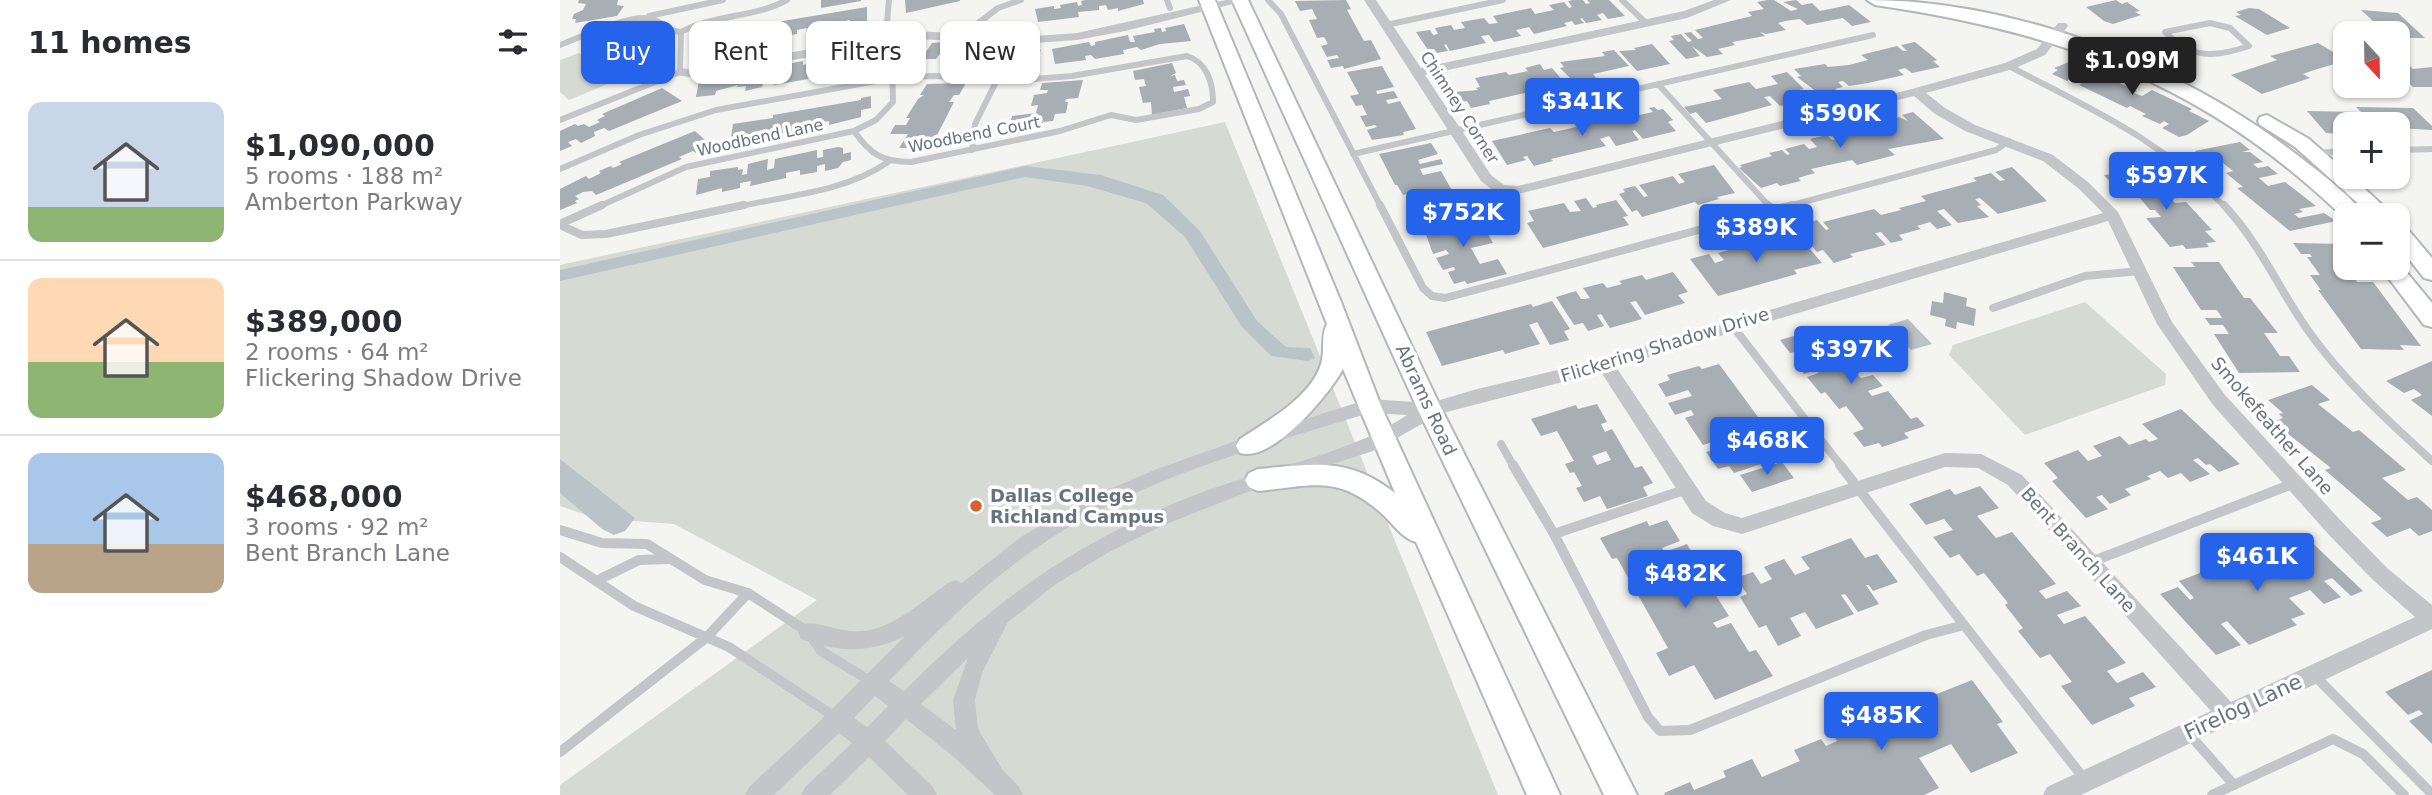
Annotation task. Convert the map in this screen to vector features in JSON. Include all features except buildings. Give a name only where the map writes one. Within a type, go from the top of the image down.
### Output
[{"type":"main road","name":"Abrams Road","points":[[1241,0],[1430,410],[1622,795]]},
{"type":"main road","points":[[1875,0],[2058,31],[2155,76],[2274,144],[2340,203]]},
{"type":"main road","points":[[1955,0],[2150,60],[2219,93],[2313,153],[2369,203]]},
{"type":"main road","points":[[1208,3],[1369,406],[1544,795]]},
{"type":"main road","points":[[2410,246],[2432,273]]},
{"type":"main road","points":[[2401,280],[2432,319]]},
{"type":"main road","points":[[1249,446],[1291,418],[1324,381],[1335,360],[1337,339],[1329,302]]},
{"type":"main road","points":[[1258,480],[1333,474],[1357,483],[1399,511],[1432,550]]},
{"type":"street","points":[[1040,28],[1169,4],[1241,0]]},
{"type":"street","name":"Chimney Corner","points":[[1370,0],[1486,178],[1500,189],[1518,190],[1916,92],[2009,66],[2041,52],[2058,31]]},
{"type":"street","points":[[1417,73],[1687,14],[1725,0]]},
{"type":"street","points":[[926,32],[1053,39],[1181,16],[1208,3]]},
{"type":"street","points":[[680,72],[696,74],[806,51]]},
{"type":"street","name":"Smokefeather Lane","points":[[1916,92],[1940,111],[1970,128],[2048,158],[2083,185],[2113,215],[2165,324],[2220,400],[2381,574],[2432,618]]},
{"type":"street","name":"Flickering Shadow Drive","points":[[813,795],[869,742],[904,703],[1006,611],[1047,580],[1108,542],[1193,503],[1383,439],[1430,410],[1605,364],[1731,324],[2113,215]]},
{"type":"street","name":"Bent Branch Lane","points":[[1605,364],[1699,507],[1720,520],[1742,526],[1945,460],[1981,461],[2014,480],[2228,714]]},
{"type":"street","points":[[808,632],[852,641],[897,630],[1059,523],[1148,479],[1369,406],[1430,410]]},
{"type":"street","points":[[757,795],[995,567]]},
{"type":"street","points":[[993,776],[967,729],[964,699],[973,667],[1006,611]]},
{"type":"street","name":"Firelog Lane","points":[[2055,795],[2432,618]]},
{"type":"street","points":[[872,682],[904,703],[993,776],[1011,795]]},
{"type":"street","points":[[838,719],[869,742],[925,795]]},
{"type":"lane","points":[[560,45],[615,24],[723,0]]},
{"type":"lane","points":[[649,16],[668,32],[681,32],[692,24],[767,9],[787,0]]},
{"type":"lane","name":"Woodbend Lane","points":[[887,21],[889,0]]},
{"type":"lane","points":[[981,21],[998,8],[1021,0]]},
{"type":"lane","points":[[1268,0],[1281,14],[1423,288],[1432,296],[1445,298],[1773,210],[1996,150],[2009,141]]},
{"type":"lane","points":[[1386,25],[1503,0]]},
{"type":"lane","points":[[1622,0],[1646,23]]},
{"type":"lane","points":[[2150,60],[2180,47],[2207,56],[2249,46],[2240,35],[2216,22],[2202,21],[2165,32],[2180,47]]},
{"type":"lane","points":[[560,120],[680,72],[681,32]]},
{"type":"lane","points":[[1353,154],[1873,35]]},
{"type":"lane","name":"Woodbend Court","points":[[854,131],[872,157],[888,162],[911,162],[1060,131],[1111,115],[1136,120],[1199,109],[1213,102],[1214,93],[1203,63],[1197,58],[1187,56],[1072,76],[1040,77]]},
{"type":"lane","points":[[2009,66],[2136,134],[2189,172],[2244,227],[2305,326],[2328,354],[2391,424],[2432,461]]},
{"type":"lane","points":[[560,169],[639,135],[690,117],[863,84]]},
{"type":"lane","name":"Woodbend Lane","points":[[560,224],[686,167],[854,131],[874,123],[887,112],[893,102],[894,84]]},
{"type":"lane","points":[[972,150],[975,124],[996,84]]},
{"type":"lane","points":[[1658,84],[1773,210]]},
{"type":"lane","points":[[2410,150],[2432,149]]},
{"type":"lane","points":[[2313,153],[2333,152]]},
{"type":"lane","points":[[560,224],[582,235],[606,234],[847,183],[871,174],[888,162]]},
{"type":"lane","points":[[1993,308],[2085,276],[2140,271]]},
{"type":"lane","points":[[1731,324],[2085,779]]},
{"type":"lane","points":[[1501,444],[1554,534],[1648,717],[1660,731],[1690,730],[1926,635],[1964,625]]},
{"type":"lane","points":[[2090,563],[2295,483]]},
{"type":"lane","points":[[1554,534],[1687,489]]},
{"type":"lane","points":[[560,530],[602,543],[647,544],[705,580],[748,593],[808,632],[821,650],[872,682]]},
{"type":"lane","points":[[560,557],[634,606],[729,647],[838,719]]},
{"type":"lane","points":[[596,581],[634,559],[654,557],[674,560]]},
{"type":"lane","points":[[560,752],[707,636],[748,593]]},
{"type":"lane","points":[[2313,674],[2432,793]]},
{"type":"lane","points":[[2188,733],[2234,785]]},
{"type":"lane","points":[[2213,795],[2333,738],[2360,750],[2404,795]]},
{"type":"shaded area","points":[[579,53],[581,84],[608,84],[569,100],[560,92],[560,60]]},
{"type":"shaded area","name":"Dallas College Richland Campus","points":[[1225,122],[1498,795],[560,795],[560,785],[817,600],[674,524],[595,518],[560,506],[560,265]]},
{"type":"shaded area","points":[[1026,166],[1101,175],[1163,195],[1200,231],[1257,321],[1286,347],[1310,348],[1315,358],[1308,361],[1271,356],[1242,327],[1185,237],[1146,203],[1087,186],[1025,177],[560,281],[560,270]]},
{"type":"shaded area","points":[[2085,302],[2166,374],[2165,385],[2025,435],[1949,355],[1953,345]]},
{"type":"shaded area","points":[[1908,319],[1932,344],[1911,350],[1888,325]]},
{"type":"shaded area","points":[[560,459],[635,518],[625,531],[614,535],[602,529],[560,493]]},
{"type":"place","name":"Dallas College Richland Campus","points":[[976,506]]}]
